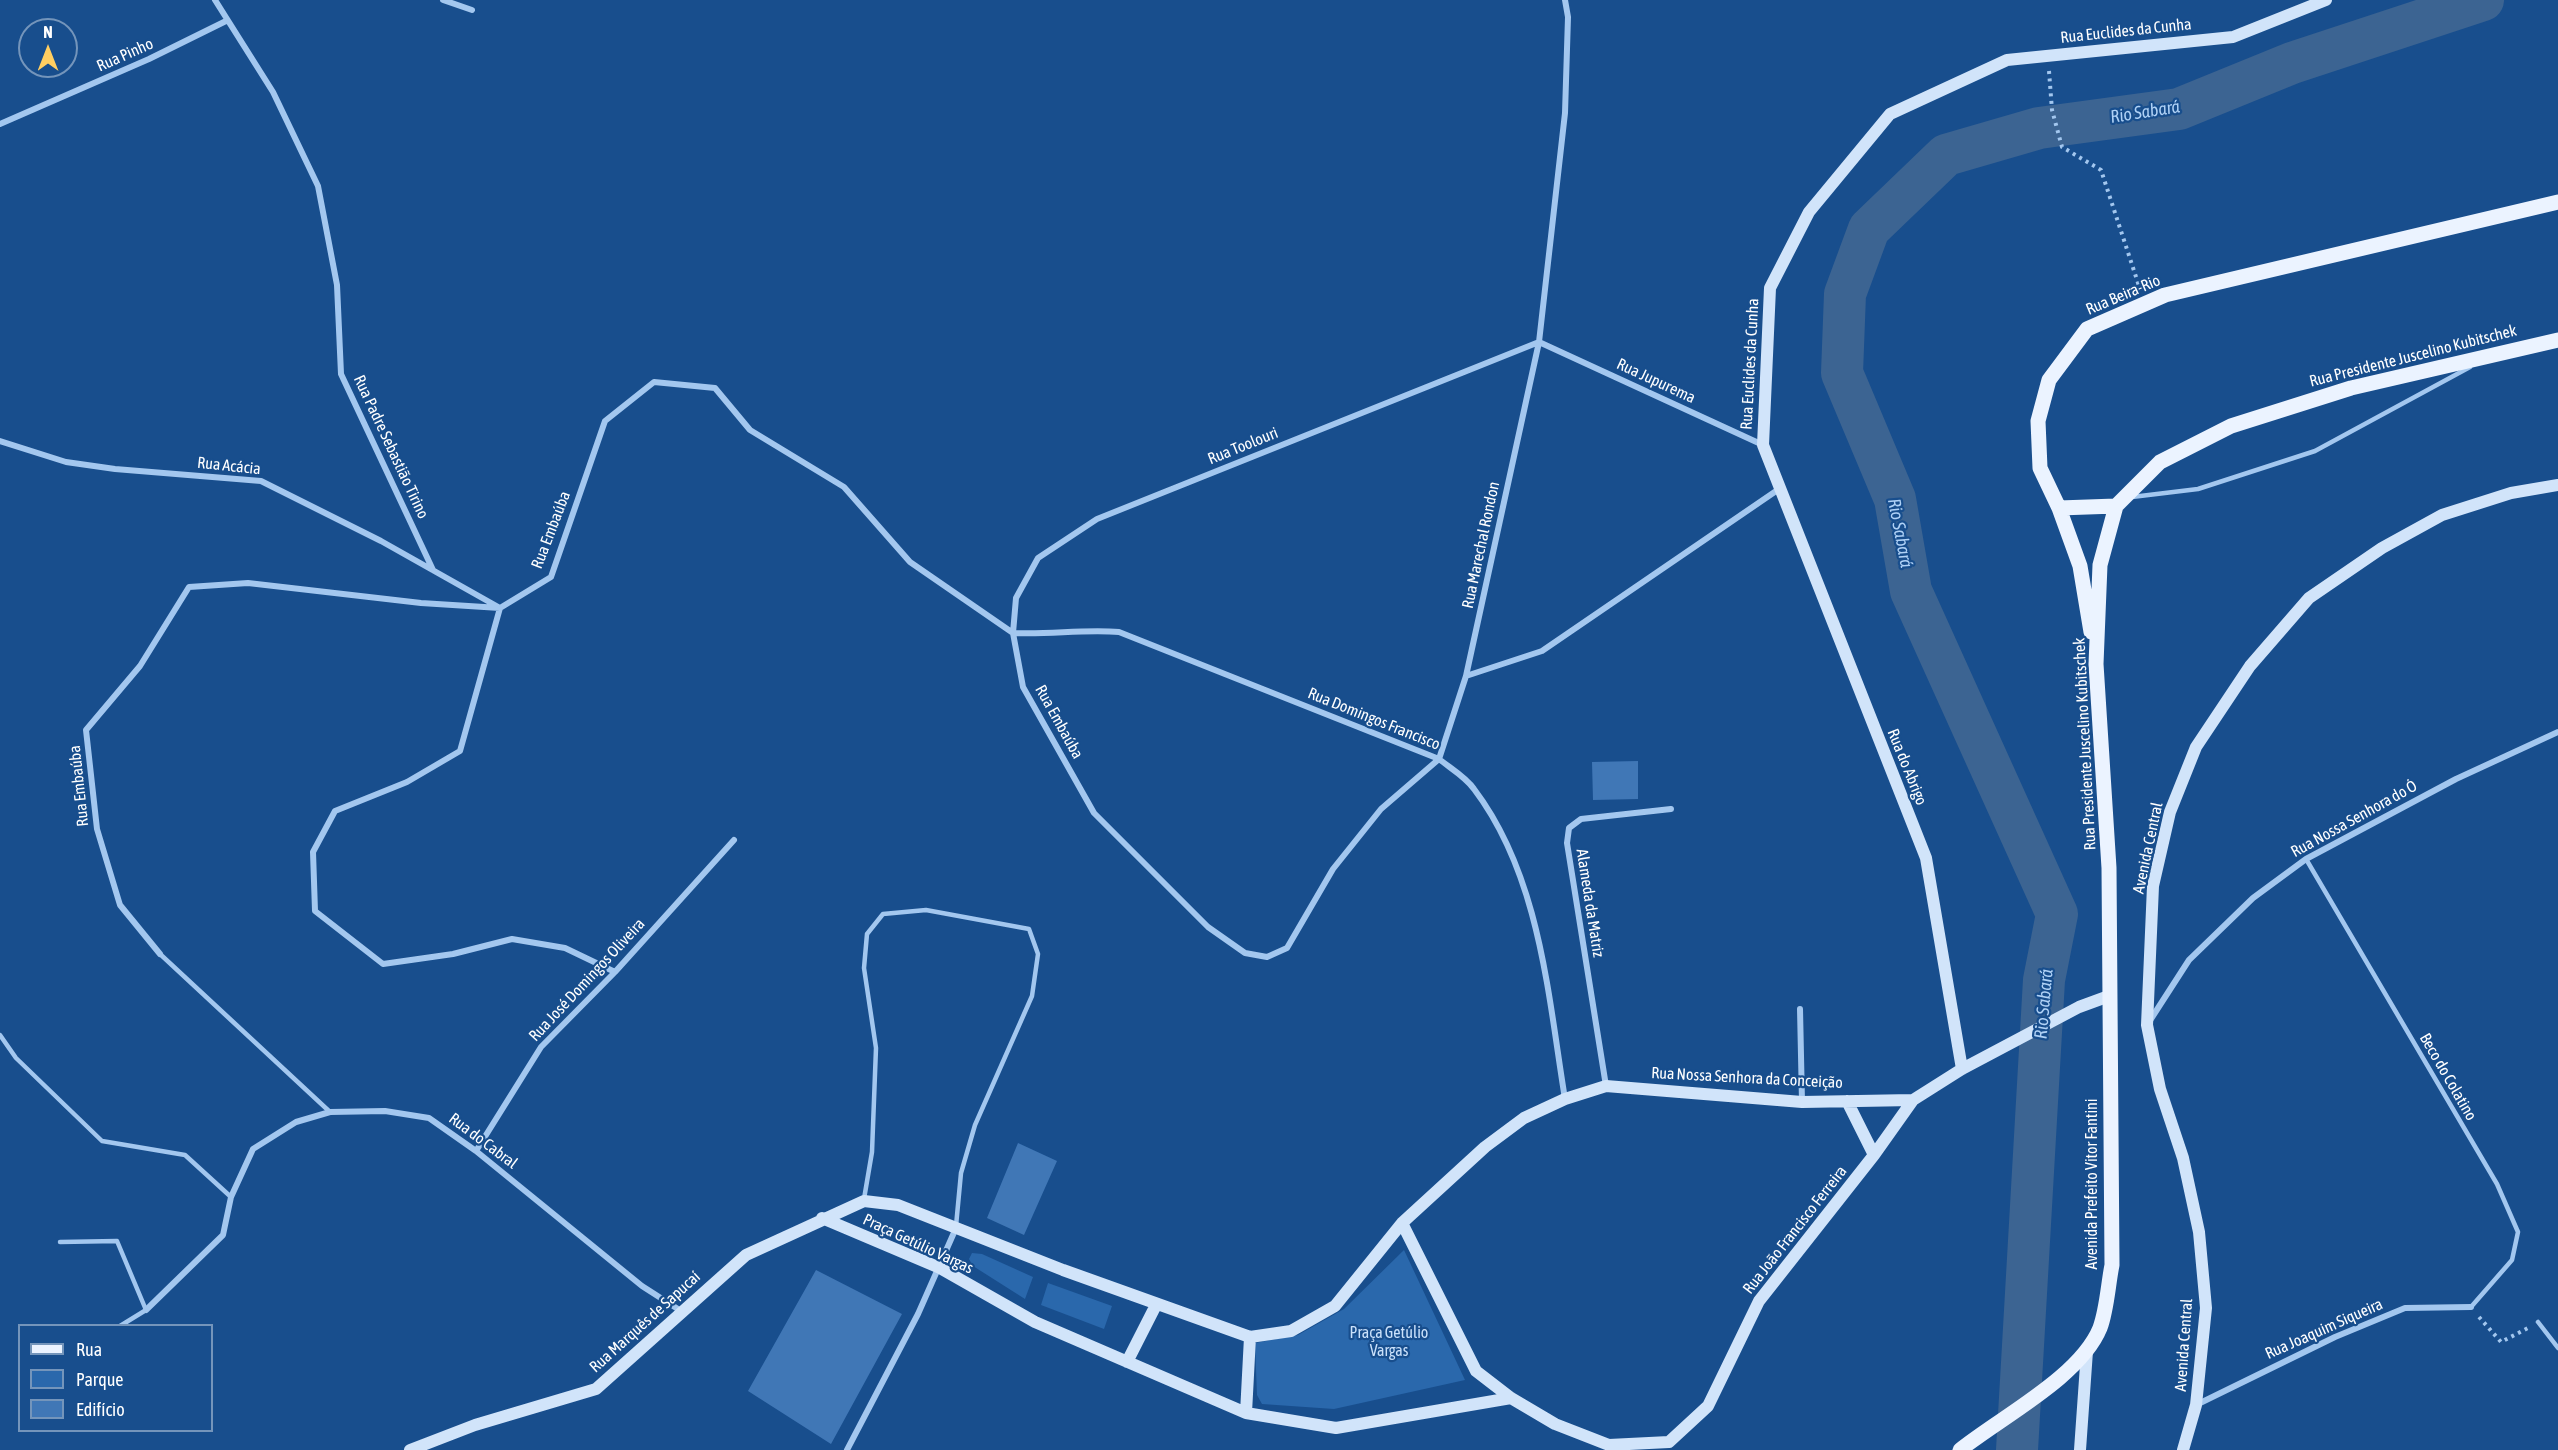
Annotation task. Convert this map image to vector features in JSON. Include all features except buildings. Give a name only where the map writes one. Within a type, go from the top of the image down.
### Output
[{"type":"main road","name":"Rua Euclides da Cunha","points":[[1779,489],[1763,445],[1770,288],[1809,212],[1890,114],[2007,60],[2233,37],[2326,0]]},
{"type":"main road","name":"Rua Beira-Rio","points":[[2096,664],[2080,566],[2059,508],[2040,468],[2038,421],[2049,380],[2087,329],[2165,295],[2558,202]]},
{"type":"main road","name":"Rua Presidente Juscelino Kubitschek","points":[[2109,996],[2109,868],[2096,664],[2100,565],[2119,502],[2160,462],[2231,426],[2351,388],[2558,340]]},
{"type":"main road","name":"Avenida Central","points":[[2183,1450],[2196,1405],[2206,1308],[2199,1232],[2183,1158],[2160,1089],[2147,1025],[2153,886],[2169,812],[2196,747],[2250,666],[2309,598],[2382,548],[2442,515],[2511,493],[2558,485]]},
{"type":"main road","name":"Rua do Abrigo","points":[[1779,489],[1926,858],[1962,1069]]},
{"type":"main road","points":[[2059,508],[2119,502]]},
{"type":"main road","points":[[1913,1100],[1962,1069],[2079,1007],[2109,996]]},
{"type":"main road","name":"Avenida Prefeito Vitor Fantini","points":[[1960,1449],[2048,1386],[2087,1351],[2100,1327],[2112,1265],[2109,996]]},
{"type":"main road","name":"Rua Nossa Senhora da Conceição","points":[[1402,1223],[1485,1147],[1524,1118],[1565,1099],[1606,1086],[1802,1102],[1913,1100]]},
{"type":"main road","name":"Rua João Francisco Ferreira","points":[[1670,1446],[1708,1406],[1759,1301],[1874,1155],[1913,1100]]},
{"type":"main road","points":[[1847,1101],[1874,1155]]},
{"type":"main road","name":"Praça Getúlio Vargas","points":[[822,1218],[864,1201],[898,1205],[1156,1305],[1250,1337],[1291,1331],[1335,1306],[1402,1223]]},
{"type":"main road","name":"Praça Getúlio Vargas","points":[[822,1218],[940,1268],[1035,1322],[1246,1413],[1336,1428],[1511,1398]]},
{"type":"main road","name":"Rua Marquês de Sapucaí","points":[[410,1450],[475,1425],[596,1389],[746,1255],[822,1218]]},
{"type":"main road","points":[[1402,1223],[1476,1371],[1511,1398],[1555,1424],[1609,1445],[1670,1446]]},
{"type":"main road","points":[[1127,1362],[1156,1305]]},
{"type":"main road","points":[[1246,1413],[1250,1337]]},
{"type":"main road","points":[[2080,1450],[2087,1351]]},
{"type":"street","name":"Rua Padre Sebastião Tirino","points":[[214,0],[273,92],[318,186],[337,285],[341,374],[434,570]]},
{"type":"street","points":[[443,0],[472,10]]},
{"type":"street","name":"Rua Marechal Rondon","points":[[1439,759],[1466,676],[1539,342],[1565,113],[1568,17],[1564,0]]},
{"type":"street","name":"Rua Pinho","points":[[0,124],[149,59],[226,21]]},
{"type":"street","name":"Rua Jupurema","points":[[1539,342],[1763,445]]},
{"type":"street","name":"Rua Toolouri","points":[[1013,633],[1016,598],[1038,558],[1097,519],[1539,342]]},
{"type":"street","name":"Rua Embaúba","points":[[160,954],[120,905],[96,829],[86,730],[140,666],[189,587],[248,582],[421,603],[500,608],[551,577],[605,421],[654,382],[716,388],[750,430],[844,487],[910,562],[1013,633],[1023,687],[1094,813],[1208,927],[1245,954],[1267,957],[1287,948],[1333,869],[1381,809],[1439,759]]},
{"type":"street","name":"Rua Acácia","points":[[0,441],[66,462],[115,469],[261,481],[381,541],[500,608]]},
{"type":"street","points":[[1466,676],[1542,651],[1779,489]]},
{"type":"street","points":[[500,608],[460,751],[406,782],[335,811],[313,852],[315,911],[383,964],[453,954],[512,939],[565,948],[615,972]]},
{"type":"street","name":"Rua Domingos Francisco","points":[[1013,633],[1044,635],[1083,629],[1119,632],[1439,759],[1473,787],[1507,843],[1537,931],[1565,1099]]},
{"type":"street","name":"Rua Nossa Senhora do Ó","points":[[2147,1025],[2189,960],[2253,898],[2306,859],[2456,779],[2558,733]]},
{"type":"street","name":"Alameda da Matriz","points":[[1606,1086],[1567,843],[1569,828],[1581,819],[1671,809]]},
{"type":"street","name":"Rua José Domingos Oliveira","points":[[476,1151],[540,1047],[615,972],[734,840]]},
{"type":"street","points":[[1800,1009],[1802,1102]]},
{"type":"street","name":"Rua do Cabral","points":[[147,1310],[223,1235],[231,1197],[253,1149],[296,1122],[330,1112],[385,1111],[429,1118],[476,1151],[642,1286],[681,1311]]},
{"type":"street","points":[[847,1450],[940,1268],[956,1227]]},
{"type":"street","name":"Rua Joaquim Siqueira","points":[[2196,1405],[2335,1337],[2404,1308],[2471,1307]]},
{"type":"lane","points":[[2119,502],[2198,489],[2315,451],[2494,354]]},
{"type":"lane","name":"Beco do Colatino","points":[[2306,859],[2497,1184],[2518,1232],[2512,1260],[2471,1307]]},
{"type":"lane","points":[[864,1201],[872,1152],[876,1048],[864,968],[867,934],[883,914],[926,910],[1029,929],[1038,954],[1032,996],[975,1125],[961,1173],[956,1227]]},
{"type":"lane","name":"Rua Embaúba","points":[[160,954],[330,1112]]},
{"type":"lane","points":[[0,1035],[16,1058],[102,1142],[185,1155],[231,1197]]},
{"type":"lane","points":[[60,1242],[117,1241],[147,1310]]},
{"type":"lane","name":"Rua do Cabral","points":[[123,1324],[147,1310]]},
{"type":"lane","points":[[2538,1322],[2558,1348]]},
{"type":"path","points":[[2047,56],[2052,110],[2062,147],[2101,170],[2145,304]]},
{"type":"path","points":[[2471,1307],[2500,1342],[2538,1322]]},
{"type":"green space","name":"Praça Getúlio Vargas","points":[[1404,1250],[1465,1380],[1334,1409],[1262,1404],[1257,1395],[1255,1343],[1298,1335],[1344,1309]]},
{"type":"green space","points":[[972,1253],[982,1254],[1033,1277],[1025,1299],[973,1266],[969,1259]]},
{"type":"green space","points":[[1048,1283],[1112,1306],[1104,1329],[1041,1305]]},
{"type":"waterway","name":"Rio Sabará","points":[[2017,1450],[2044,980],[2057,914],[1911,591],[1895,499],[1842,373],[1845,294],[1869,229],[1946,155],[2039,128],[2179,109],[2292,63],[2483,0]]}]
